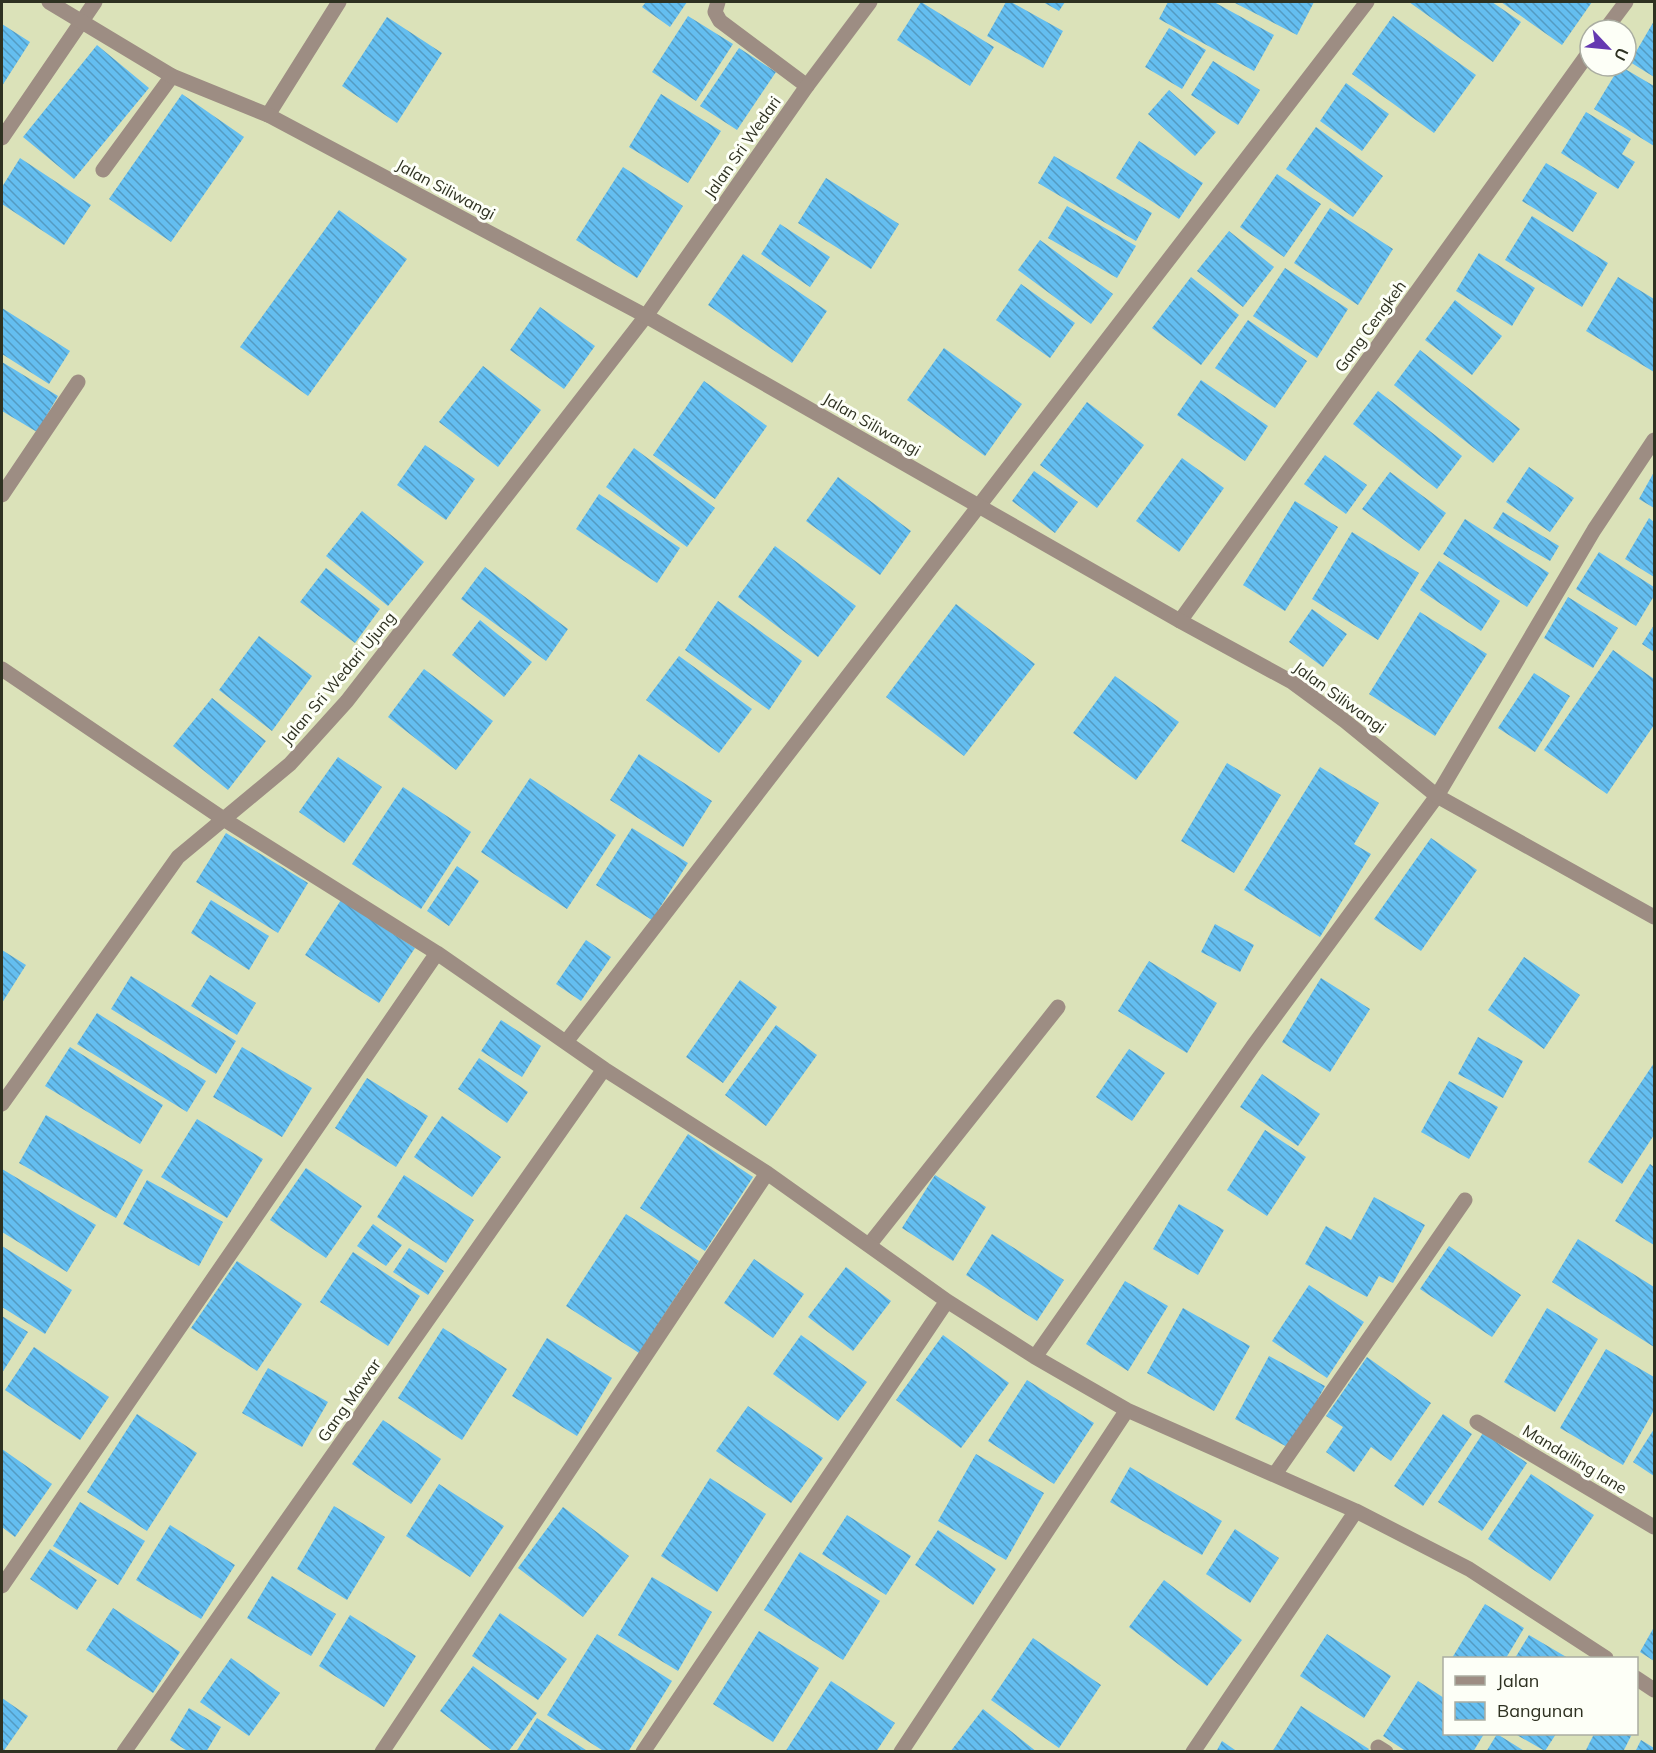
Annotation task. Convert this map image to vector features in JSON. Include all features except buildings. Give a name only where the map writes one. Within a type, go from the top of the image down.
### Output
[{"type":"street","name":"Jalan Siliwangi","points":[[49,2],[172,76],[268,115],[646,316],[1180,621],[1292,682],[1345,721],[1437,796],[1654,917]]},
{"type":"street","points":[[2,138],[95,2]]},
{"type":"street","points":[[268,115],[339,2]]},
{"type":"street","points":[[718,2],[715,12],[720,21],[807,86]]},
{"type":"street","name":"Jalan Sri Wedari","points":[[646,316],[807,86],[870,2]]},
{"type":"street","points":[[566,1042],[1367,2]]},
{"type":"street","points":[[1614,18],[1626,2]]},
{"type":"street","name":"Gang Cengkeh","points":[[1180,621],[1578,68]]},
{"type":"street","points":[[104,170],[172,76]]},
{"type":"street","name":"Jalan Sri Wedari Ujung","points":[[2,1104],[178,857],[290,764],[347,700],[646,316]]},
{"type":"street","points":[[2,495],[78,382]]},
{"type":"street","points":[[1035,1357],[1246,1056],[1437,796],[1594,530],[1654,440]]},
{"type":"street","points":[[2,669],[225,820],[437,953],[604,1069],[767,1173],[947,1301],[1035,1357],[1127,1410],[1356,1511],[1469,1569],[1603,1657]]},
{"type":"street","points":[[2,1586],[437,953]]},
{"type":"street","points":[[870,1245],[1058,1007]]},
{"type":"street","name":"Gang Mawar","points":[[124,1752],[604,1069]]},
{"type":"street","points":[[382,1752],[767,1173]]},
{"type":"street","points":[[1275,1474],[1465,1200]]},
{"type":"street","points":[[642,1752],[947,1301]]},
{"type":"street","points":[[901,1752],[1127,1410]]},
{"type":"street","name":"Mandailing lane","points":[[1477,1422],[1654,1527]]},
{"type":"street","points":[[1193,1752],[1356,1511]]},
{"type":"street","points":[[1638,1679],[1654,1690]]}]
